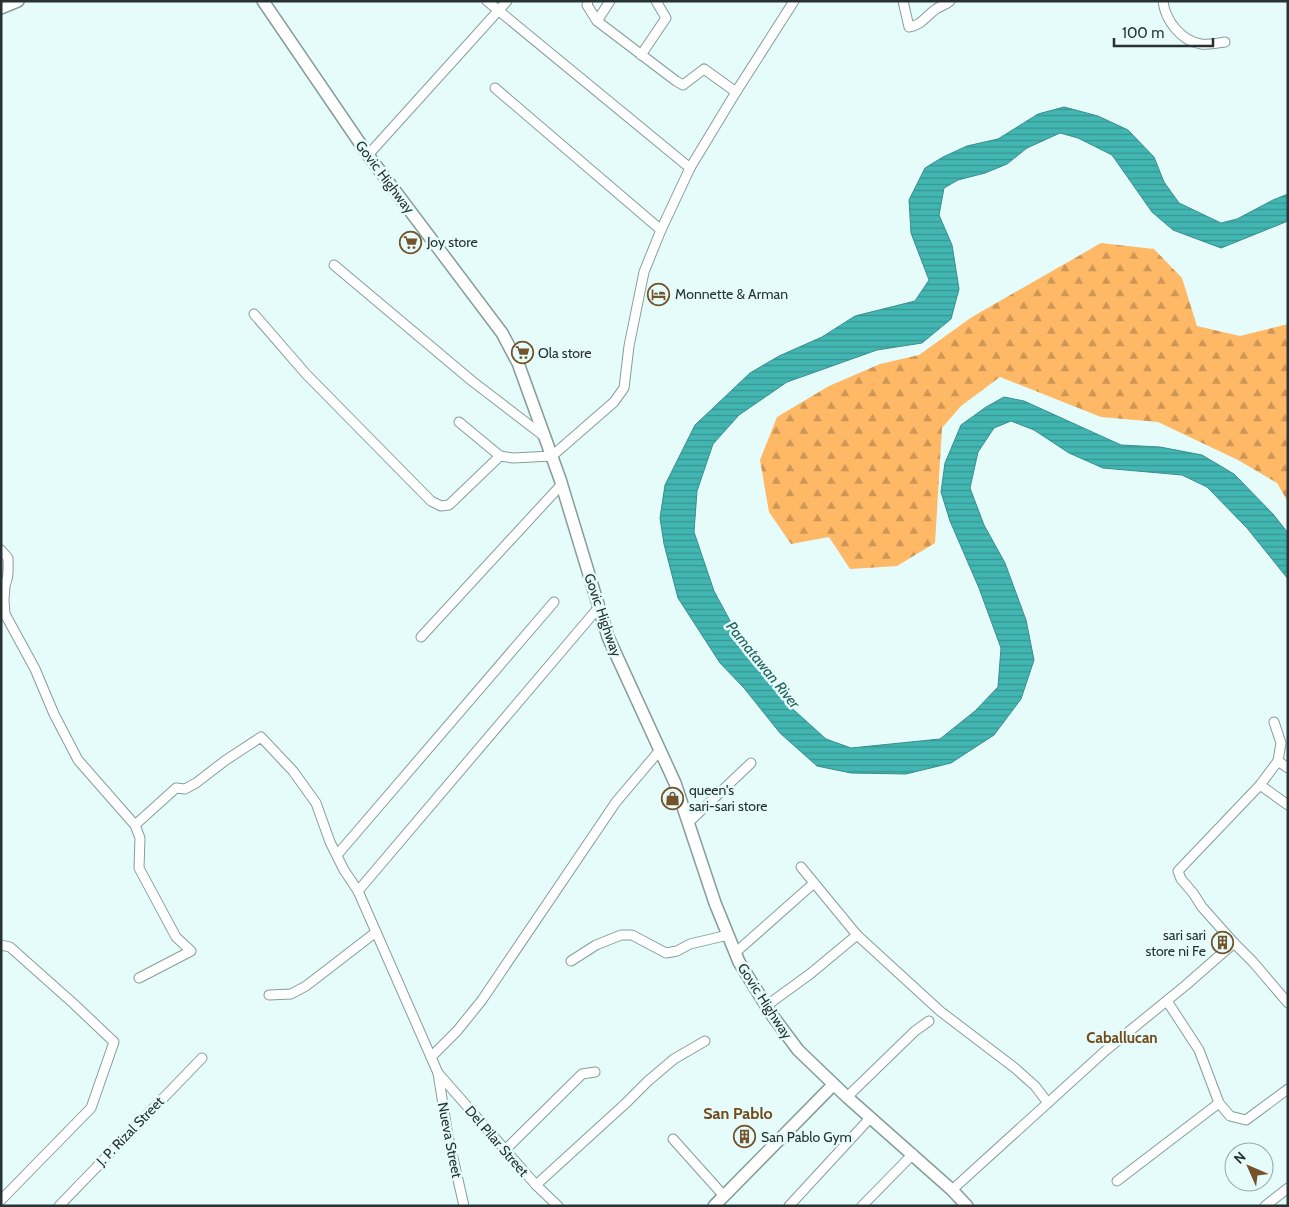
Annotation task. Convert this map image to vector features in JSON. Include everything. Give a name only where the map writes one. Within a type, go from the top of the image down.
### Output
[{"type":"main road","points":[[1,8],[18,1]]},
{"type":"main road","name":"Govic Highway","points":[[263,1],[368,155],[502,333],[518,363],[562,484],[608,637],[675,783],[714,903],[739,962],[766,1006],[798,1050],[847,1097],[913,1154],[967,1206]]},
{"type":"main road","points":[[714,1206],[833,1084]]},
{"type":"street","points":[[487,1],[690,168]]},
{"type":"street","points":[[368,155],[506,1]]},
{"type":"street","points":[[588,1],[587,6],[597,21],[683,85],[704,69],[736,92]]},
{"type":"street","points":[[597,21],[610,1]]},
{"type":"street","points":[[641,55],[666,18],[656,1]]},
{"type":"street","points":[[459,422],[500,456],[513,458],[552,456],[614,402],[624,388],[644,272],[661,230],[690,168],[794,1]]},
{"type":"street","points":[[904,1],[909,26],[916,26],[936,9],[950,1]]},
{"type":"street","points":[[1163,1],[1168,20],[1193,42],[1203,45],[1225,42]]},
{"type":"street","points":[[495,88],[661,230]]},
{"type":"street","points":[[334,265],[472,381],[546,437]]},
{"type":"street","points":[[254,314],[306,374],[431,501],[441,506],[449,505],[500,456]]},
{"type":"street","points":[[421,637],[562,484]]},
{"type":"street","points":[[1,550],[8,558],[8,575],[3,588],[5,614],[35,669],[54,714],[78,760],[135,825],[140,838],[139,868],[176,937],[191,951],[139,978]]},
{"type":"street","points":[[337,855],[554,602]]},
{"type":"street","points":[[358,891],[599,607]]},
{"type":"street","points":[[1274,722],[1284,744],[1278,761],[1260,785],[1178,871],[1181,879],[1202,907],[1288,1003]]},
{"type":"street","points":[[135,825],[176,788],[185,789],[196,783],[261,737],[293,771],[316,803],[337,855],[358,891],[438,1073]]},
{"type":"street","points":[[431,1057],[457,1031],[482,1000],[616,802],[660,750]]},
{"type":"street","points":[[1278,761],[1288,768]]},
{"type":"street","points":[[688,823],[751,764]]},
{"type":"street","points":[[1260,785],[1288,806]]},
{"type":"street","points":[[801,867],[857,935],[940,1010],[1016,1069],[1035,1086],[1048,1102]]},
{"type":"street","points":[[735,953],[814,883]]},
{"type":"street","points":[[269,995],[291,994],[306,986],[376,932]]},
{"type":"street","points":[[571,961],[596,945],[621,935],[632,935],[666,953],[677,951],[690,944],[728,936]]},
{"type":"street","points":[[766,1006],[810,974],[857,935]]},
{"type":"street","points":[[952,1190],[1105,1051],[1234,943]]},
{"type":"street","points":[[1,945],[10,947],[114,1042],[92,1108],[1,1200]]},
{"type":"street","points":[[1167,1001],[1198,1050],[1219,1103],[1230,1116],[1246,1120],[1288,1089]]},
{"type":"street","points":[[847,1097],[915,1031],[929,1021]]},
{"type":"street","points":[[536,1185],[674,1059],[705,1041]]},
{"type":"street","name":"J. P. Rizal Street","points":[[59,1206],[202,1058]]},
{"type":"street","points":[[505,1150],[582,1074],[595,1072]]},
{"type":"street","name":"Del Pilar Street","points":[[438,1073],[536,1185],[558,1206]]},
{"type":"street","name":"Nueva Street","points":[[438,1073],[448,1136],[464,1206]]},
{"type":"street","points":[[1118,1181],[1219,1103]]},
{"type":"street","points":[[790,1206],[871,1117]]},
{"type":"street","points":[[673,1139],[724,1196]]},
{"type":"street","points":[[862,1206],[913,1154]]},
{"type":"street","points":[[1265,1206],[1288,1188]]},
{"type":"green space","points":[[1101,243],[1154,249],[1182,278],[1197,326],[1240,336],[1288,324],[1288,502],[1277,483],[1238,460],[1158,422],[1101,417],[1000,377],[961,406],[942,428],[935,543],[897,566],[850,569],[829,537],[791,544],[769,512],[760,460],[777,417],[829,386],[880,364],[919,355],[972,317]]},
{"type":"water","points":[[1064,107],[1098,116],[1128,130],[1154,157],[1164,182],[1179,203],[1221,223],[1237,219],[1288,194],[1288,221],[1221,248],[1173,230],[1152,212],[1112,155],[1078,138],[1060,133],[1027,148],[1007,164],[985,173],[958,180],[944,188],[939,215],[952,245],[959,289],[951,319],[922,343],[877,350],[787,382],[739,415],[713,444],[697,491],[694,532],[714,591],[742,643],[785,702],[826,739],[851,748],[940,739],[975,711],[998,687],[1001,648],[979,588],[950,521],[941,492],[945,463],[961,425],[1004,397],[1024,401],[1121,445],[1160,447],[1202,455],[1234,474],[1273,514],[1288,533],[1288,579],[1247,528],[1207,487],[1182,475],[1103,468],[1069,453],[1034,430],[1011,421],[994,428],[978,452],[970,488],[984,525],[1005,563],[1026,620],[1034,660],[1021,699],[994,735],[951,763],[906,774],[851,773],[817,766],[780,733],[744,688],[720,663],[678,598],[664,544],[660,518],[665,485],[695,425],[750,373],[779,356],[822,337],[855,316],[915,301],[929,280],[911,233],[909,200],[925,168],[967,146],[998,139],[1038,114]]},
{"type":"place","name":"Joy store","points":[[411,242]]},
{"type":"place","name":"Monnette & Arman","points":[[659,294]]},
{"type":"place","name":"Ola store","points":[[522,353]]},
{"type":"place","name":"queen's sari-sari store","points":[[673,798]]},
{"type":"place","name":"sari sari store ni Fe","points":[[1222,943]]},
{"type":"place","name":"San Pablo Gym","points":[[745,1137]]},
{"type":"district","name":"Caballucan","points":[[1122,1038]]},
{"type":"district","name":"San Pablo","points":[[738,1113]]},
{"type":"water label","name":"Pamatawan River","points":[[763,665]]}]
